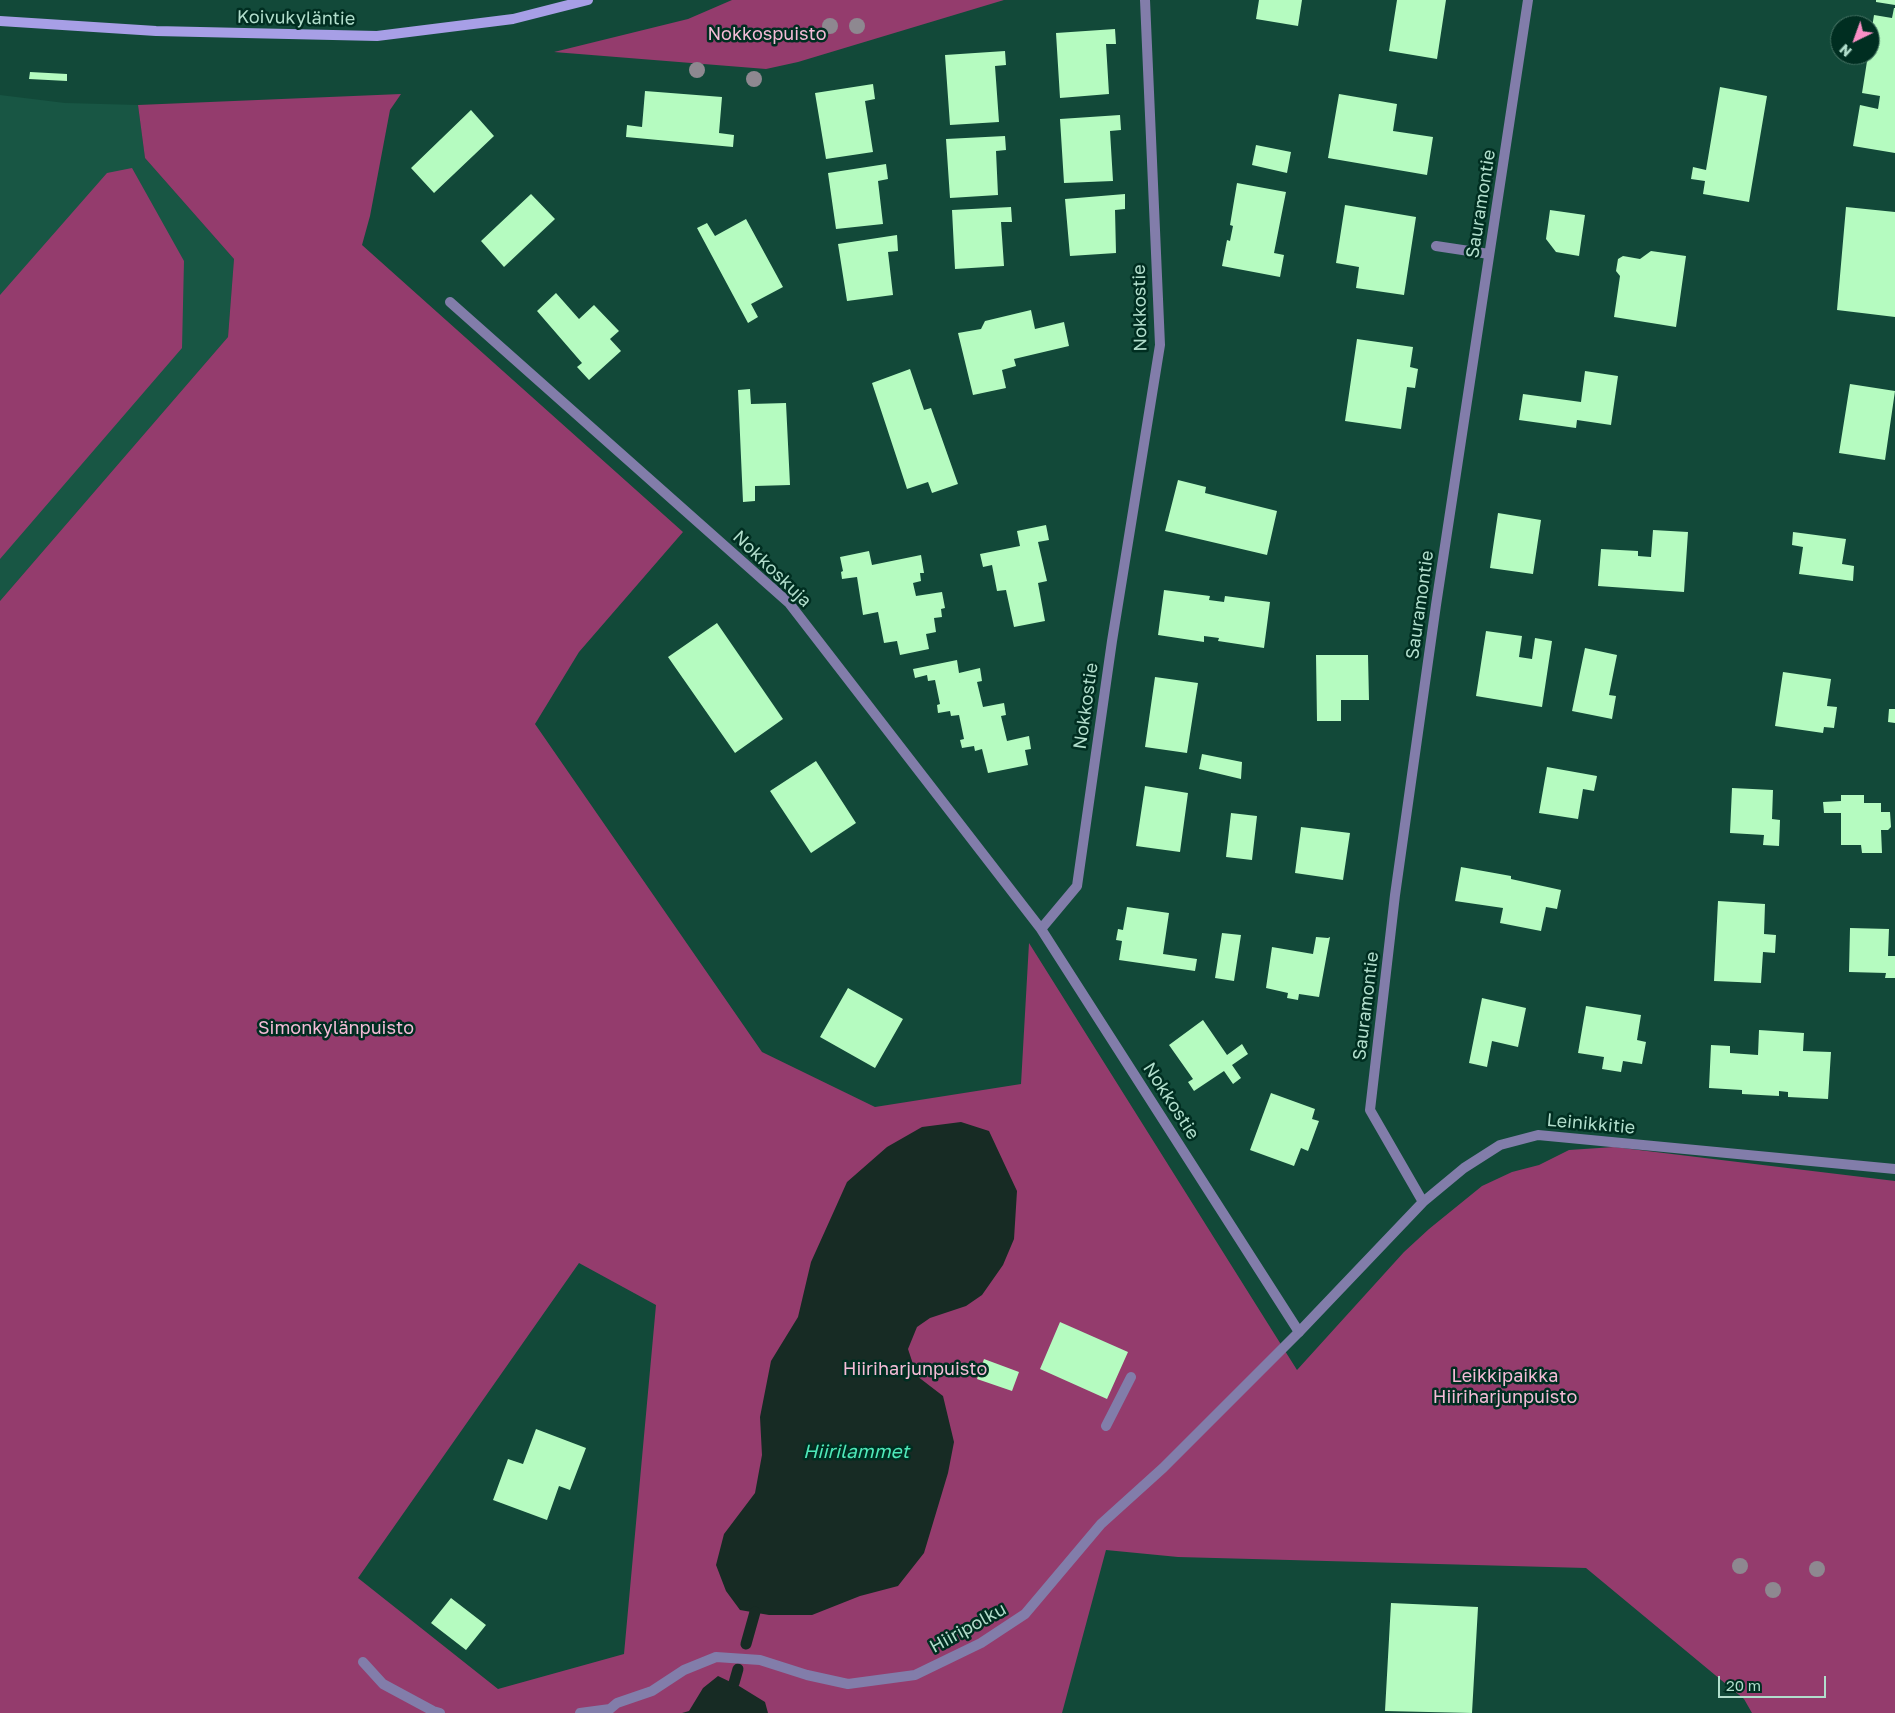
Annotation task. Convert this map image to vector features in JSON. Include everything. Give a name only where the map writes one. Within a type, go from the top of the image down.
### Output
[{"type":"main road","name":"Koivukyläntie","points":[[0,21],[156,31],[377,36],[513,19],[588,0]]},
{"type":"street","name":"Nokkostie","points":[[1145,0],[1160,345],[1113,631],[1077,886],[1041,929],[1299,1332]]},
{"type":"street","name":"Sauramontie","points":[[1423,1202],[1370,1110],[1395,895],[1426,673],[1528,0]]},
{"type":"street","points":[[1436,246],[1490,254]]},
{"type":"street","name":"Nokkoskuja","points":[[450,302],[789,603],[1041,929]]},
{"type":"street","name":"Leinikkitie","points":[[1299,1332],[1423,1202],[1464,1168],[1500,1145],[1538,1135],[1895,1169]]},
{"type":"street","name":"Hiiripolku","points":[[580,1713],[610,1709],[617,1703],[652,1690],[684,1670],[716,1657],[760,1660],[807,1675],[848,1684],[915,1675],[980,1643],[1025,1614],[1101,1524],[1163,1468],[1299,1332]]},
{"type":"street","points":[[1106,1426],[1131,1377]]},
{"type":"street","points":[[362,1662],[383,1684],[440,1713]]},
{"type":"shaded area","points":[[0,95],[65,103],[138,105],[145,158],[234,259],[228,337],[0,601]]},
{"type":"green space","name":"Nokkospuisto","points":[[732,0],[1004,0],[798,62],[766,69],[554,52],[688,19]]},
{"type":"green space","points":[[401,94],[390,110],[370,216],[362,245],[683,532],[579,652],[535,724],[762,1052],[875,1107],[1021,1084],[1029,943],[1297,1370],[1404,1252],[1482,1186],[1512,1172],[1539,1165],[1569,1150],[1614,1147],[1895,1181],[1895,1713],[1752,1713],[1744,1699],[1586,1568],[1178,1557],[1106,1550],[1062,1713],[0,1713],[0,601],[228,337],[234,259],[145,158],[138,105]],"holes":[[[579,1263],[656,1305],[624,1654],[498,1689],[358,1578]]]},
{"type":"green space","points":[[132,168],[184,261],[182,348],[0,559],[0,295],[107,173]]},
{"type":"water","name":"Hiirilammet","points":[[961,1122],[989,1131],[1017,1191],[1014,1239],[1003,1265],[982,1295],[966,1306],[930,1318],[917,1327],[908,1349],[917,1376],[943,1396],[954,1442],[948,1473],[924,1553],[898,1586],[860,1596],[812,1615],[769,1615],[740,1610],[726,1591],[716,1565],[724,1534],[755,1493],[762,1455],[760,1417],[771,1361],[798,1317],[811,1262],[847,1182],[887,1147],[922,1127]]},
{"type":"water","points":[[718,1676],[765,1702],[768,1713],[682,1713],[689,1711],[703,1688]]},
{"type":"building","points":[[1259,0],[1302,0],[1298,26],[1256,19]]},
{"type":"building","points":[[1397,0],[1446,0],[1437,59],[1389,51]]},
{"type":"building","points":[[1876,0],[1895,0],[1895,5],[1876,2]]},
{"type":"building","points":[[1895,8],[1895,153],[1853,146],[1860,105],[1878,109],[1880,96],[1862,93],[1866,65],[1880,65],[1880,16],[1892,18]]},
{"type":"building","points":[[1115,29],[1116,44],[1106,44],[1109,94],[1060,98],[1056,33]]},
{"type":"building","points":[[1005,51],[1006,65],[995,66],[999,122],[950,125],[945,55]]},
{"type":"building","points":[[30,72],[67,74],[67,81],[29,79]]},
{"type":"building","points":[[873,84],[875,99],[865,101],[873,152],[826,159],[815,93]]},
{"type":"building","points":[[1720,87],[1767,96],[1749,202],[1703,194],[1705,181],[1691,179],[1693,167],[1706,170]]},
{"type":"building","points":[[645,91],[722,97],[719,133],[734,135],[733,147],[626,137],[627,125],[642,127]]},
{"type":"building","points":[[1339,94],[1397,104],[1393,131],[1433,137],[1427,175],[1328,158]]},
{"type":"building","points":[[471,110],[494,136],[434,193],[411,168]]},
{"type":"building","points":[[1120,115],[1121,130],[1110,131],[1113,181],[1064,183],[1060,119]]},
{"type":"building","points":[[1005,136],[1006,150],[996,151],[998,195],[950,198],[946,139]]},
{"type":"building","points":[[1256,145],[1291,152],[1287,173],[1252,165]]},
{"type":"building","points":[[886,164],[888,179],[878,181],[883,224],[836,229],[828,173]]},
{"type":"building","points":[[1237,183],[1286,192],[1274,253],[1284,255],[1280,277],[1222,266],[1227,240],[1230,241],[1233,226],[1230,225]]},
{"type":"building","points":[[531,194],[555,219],[504,267],[481,241]]},
{"type":"building","points":[[1125,194],[1125,209],[1115,210],[1116,253],[1070,256],[1065,199]]},
{"type":"building","points":[[1345,205],[1416,217],[1404,295],[1356,288],[1359,267],[1336,263]]},
{"type":"building","points":[[1011,207],[1012,222],[1001,222],[1004,266],[955,269],[952,210]]},
{"type":"building","points":[[1846,207],[1895,212],[1895,317],[1837,310]]},
{"type":"building","points":[[1550,210],[1585,215],[1579,256],[1556,252],[1546,239]]},
{"type":"building","points":[[746,219],[783,287],[751,304],[758,317],[748,323],[697,228],[707,223],[715,236]]},
{"type":"building","points":[[897,235],[898,251],[888,252],[893,295],[847,301],[838,244]]},
{"type":"building","points":[[1651,251],[1686,256],[1676,327],[1614,317],[1620,276],[1616,271],[1618,259],[1623,256],[1640,259]]},
{"type":"building","points":[[556,293],[579,319],[594,305],[619,331],[610,339],[621,351],[589,380],[577,367],[582,363],[537,311]]},
{"type":"building","points":[[1031,310],[1035,329],[1064,322],[1069,346],[1014,359],[1016,366],[1002,370],[1006,388],[973,395],[958,333],[981,329],[985,321]]},
{"type":"building","points":[[1357,339],[1413,347],[1410,367],[1418,369],[1415,388],[1407,387],[1401,429],[1345,421]]},
{"type":"building","points":[[910,369],[924,410],[931,408],[958,484],[932,493],[928,482],[907,489],[872,383]]},
{"type":"building","points":[[1585,371],[1618,376],[1611,425],[1577,420],[1576,428],[1519,420],[1523,394],[1581,402]]},
{"type":"building","points":[[1850,384],[1895,391],[1885,460],[1839,453]]},
{"type":"building","points":[[750,389],[751,404],[786,403],[790,485],[755,486],[755,501],[743,502],[738,390]]},
{"type":"building","points":[[1178,480],[1206,487],[1205,493],[1277,511],[1267,555],[1165,531]]},
{"type":"building","points":[[1498,513],[1541,520],[1533,574],[1490,568]]},
{"type":"building","points":[[1046,525],[1049,540],[1038,542],[1047,581],[1038,583],[1045,621],[1014,627],[1006,590],[997,591],[992,565],[983,567],[980,554],[1020,546],[1017,531]]},
{"type":"building","points":[[1653,530],[1688,532],[1684,592],[1598,586],[1601,549],[1638,551],[1638,556],[1651,557]]},
{"type":"building","points":[[1793,532],[1846,539],[1842,564],[1854,566],[1853,581],[1799,574],[1803,547],[1792,545]]},
{"type":"building","points":[[869,551],[872,565],[921,555],[924,573],[920,573],[921,581],[913,583],[916,596],[942,592],[945,608],[941,609],[942,617],[934,618],[936,632],[926,634],[929,649],[900,655],[897,641],[884,643],[878,612],[863,615],[857,577],[842,579],[841,572],[843,571],[840,557]]},
{"type":"building","points":[[1164,590],[1210,596],[1209,600],[1224,602],[1225,596],[1270,602],[1264,648],[1218,641],[1219,638],[1204,636],[1204,642],[1158,635]]},
{"type":"building","points":[[717,623],[783,719],[735,753],[668,657]]},
{"type":"building","points":[[1486,631],[1522,636],[1519,657],[1532,659],[1535,638],[1552,641],[1542,707],[1476,696]]},
{"type":"building","points":[[1585,648],[1617,655],[1609,695],[1616,696],[1612,719],[1572,711]]},
{"type":"building","points":[[1316,655],[1368,655],[1369,700],[1341,700],[1341,721],[1317,721]]},
{"type":"building","points":[[957,660],[959,673],[980,668],[982,681],[977,682],[983,707],[1004,703],[1006,715],[1001,716],[1007,741],[1029,736],[1031,749],[1025,750],[1028,765],[988,773],[982,749],[975,751],[974,746],[962,748],[960,740],[964,739],[959,715],[951,716],[950,711],[938,713],[937,705],[940,704],[935,680],[928,681],[927,675],[915,678],[913,669]]},
{"type":"building","points":[[1783,672],[1831,679],[1827,706],[1837,707],[1834,728],[1824,727],[1823,733],[1775,726]]},
{"type":"building","points":[[1155,677],[1198,683],[1187,753],[1145,747]]},
{"type":"building","points":[[1889,709],[1895,709],[1895,723],[1888,722]]},
{"type":"building","points":[[1202,754],[1242,762],[1241,779],[1199,769]]},
{"type":"building","points":[[816,761],[856,823],[811,853],[770,791]]},
{"type":"building","points":[[1547,767],[1597,776],[1594,791],[1583,789],[1578,819],[1539,813]]},
{"type":"building","points":[[1145,786],[1188,793],[1180,852],[1136,846]]},
{"type":"building","points":[[1732,788],[1773,790],[1772,819],[1780,820],[1779,846],[1763,845],[1764,835],[1730,833]]},
{"type":"building","points":[[1841,795],[1864,795],[1864,803],[1881,803],[1881,812],[1890,812],[1891,827],[1888,830],[1881,830],[1882,853],[1862,853],[1861,845],[1841,845],[1841,813],[1824,813],[1823,802],[1841,801]]},
{"type":"building","points":[[1231,813],[1257,816],[1252,860],[1226,857]]},
{"type":"building","points":[[1301,827],[1350,833],[1343,880],[1295,873]]},
{"type":"building","points":[[1461,867],[1511,876],[1511,879],[1561,890],[1557,909],[1546,907],[1541,931],[1500,923],[1503,908],[1455,901]]},
{"type":"building","points":[[1718,901],[1765,904],[1764,934],[1776,935],[1775,953],[1763,952],[1761,983],[1714,981]]},
{"type":"building","points":[[1127,907],[1169,913],[1163,954],[1197,959],[1195,971],[1119,960],[1122,941],[1116,940],[1118,929],[1123,930]]},
{"type":"building","points":[[1850,928],[1889,929],[1888,956],[1895,956],[1895,978],[1885,978],[1886,973],[1849,972]]},
{"type":"building","points":[[1222,933],[1241,935],[1234,981],[1215,978]]},
{"type":"building","points":[[1316,937],[1330,937],[1319,997],[1299,994],[1298,1000],[1287,998],[1288,993],[1266,988],[1272,947],[1313,954]]},
{"type":"building","points":[[848,988],[903,1019],[875,1068],[820,1037]]},
{"type":"building","points":[[1482,998],[1526,1008],[1518,1047],[1492,1041],[1487,1067],[1469,1063]]},
{"type":"building","points":[[1586,1006],[1641,1015],[1637,1040],[1646,1042],[1642,1064],[1623,1061],[1621,1072],[1602,1069],[1604,1057],[1578,1053]]},
{"type":"building","points":[[1203,1020],[1227,1055],[1242,1044],[1248,1054],[1232,1065],[1241,1078],[1233,1084],[1224,1071],[1194,1091],[1188,1082],[1193,1079],[1169,1045]]},
{"type":"building","points":[[1759,1030],[1804,1033],[1803,1051],[1831,1052],[1828,1099],[1788,1097],[1788,1092],[1779,1091],[1779,1096],[1742,1094],[1742,1090],[1709,1088],[1711,1045],[1730,1046],[1730,1053],[1758,1055]]},
{"type":"building","points":[[1271,1093],[1315,1109],[1312,1119],[1319,1121],[1308,1151],[1301,1148],[1294,1166],[1250,1150]]},
{"type":"building","points":[[1060,1322],[1128,1352],[1107,1399],[1040,1369]]},
{"type":"building","points":[[984,1359],[1019,1372],[1012,1391],[977,1379]]},
{"type":"building","points":[[536,1429],[586,1448],[570,1490],[559,1486],[547,1520],[493,1500],[508,1459],[523,1464]]},
{"type":"building","points":[[451,1598],[486,1625],[466,1650],[431,1623]]},
{"type":"building","points":[[1391,1603],[1478,1607],[1472,1713],[1385,1711]]},
{"type":"waterway","points":[[746,1644],[755,1612]]},
{"type":"waterway","points":[[734,1683],[738,1669]]},
{"type":"park label","name":"Simonkylänpuisto","points":[[336,1028]]},
{"type":"park label","name":"Hiiriharjunpuisto","points":[[915,1369]]},
{"type":"park label","name":"Leikkipaikka Hiiriharjunpuisto","points":[[1505,1386]]}]
